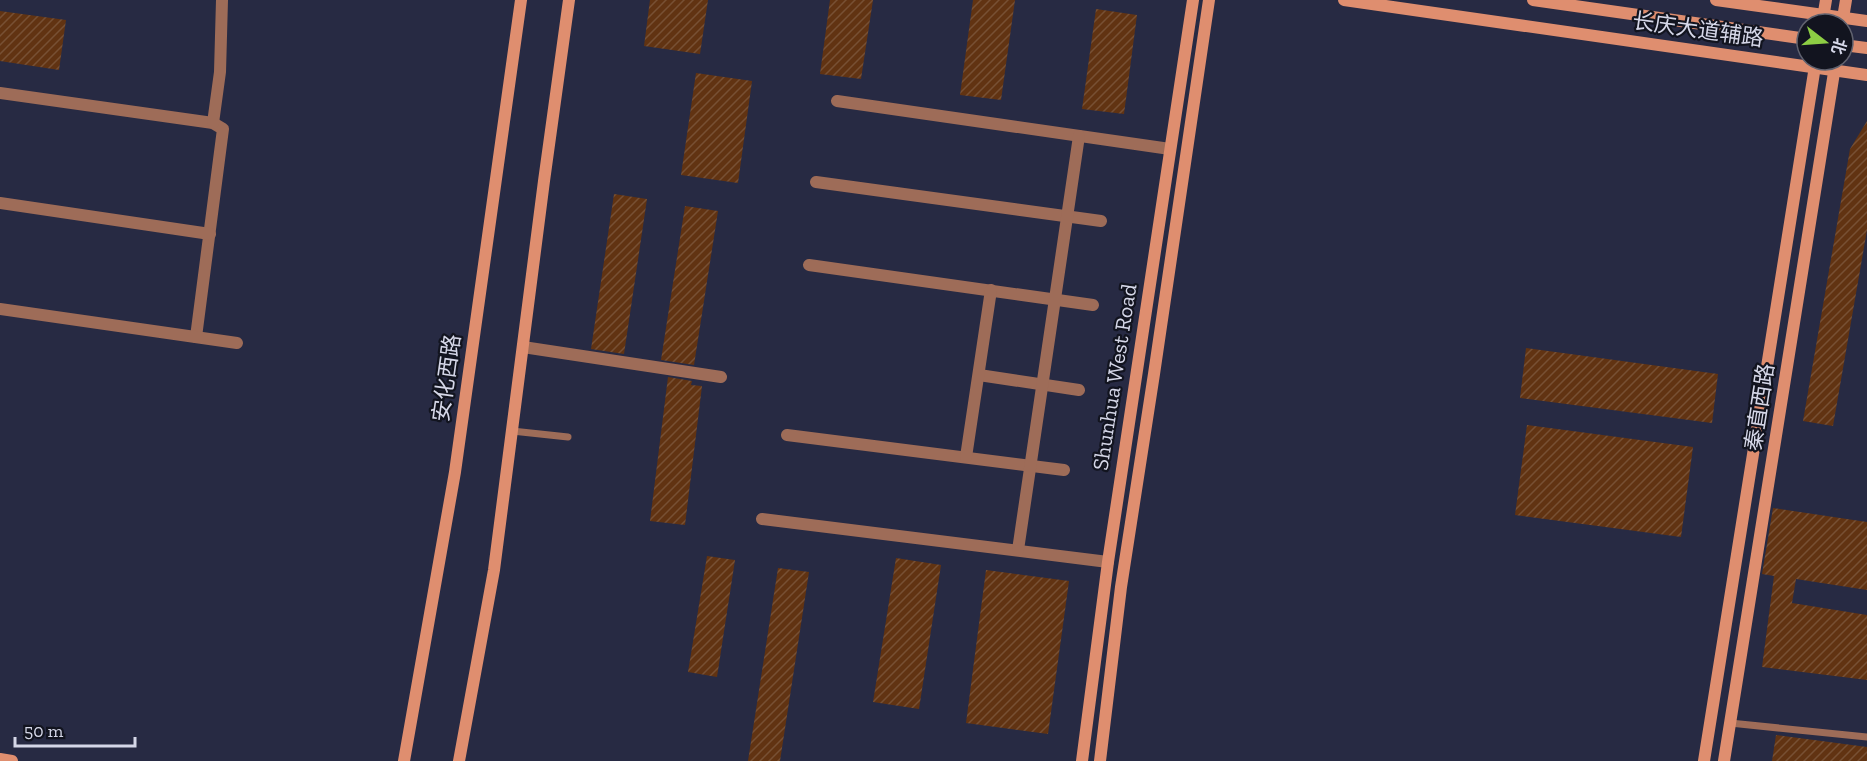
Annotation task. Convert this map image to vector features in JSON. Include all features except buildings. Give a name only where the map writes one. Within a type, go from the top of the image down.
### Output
[{"type":"street","points":[[213,123],[220,72],[222,0]]},
{"type":"street","name":"安化西路","points":[[404,761],[455,472],[521,0]]},
{"type":"street","points":[[459,761],[494,570],[569,0]]},
{"type":"street","name":"Shunhua West Road","points":[[1082,761],[1108,562],[1192,0]]},
{"type":"street","name":"Shunhua West Road","points":[[1101,761],[1121,587],[1209,0]]},
{"type":"street","name":"长庆大道辅路","points":[[1344,0],[1795,61]]},
{"type":"street","points":[[1533,0],[1795,37]]},
{"type":"street","points":[[1716,0],[1795,15]]},
{"type":"street","name":"秦直西路","points":[[1704,761],[1814,72]]},
{"type":"street","name":"秦直西路","points":[[1724,761],[1834,72]]},
{"type":"street","points":[[0,93],[213,123],[223,129],[196,337]]},
{"type":"street","points":[[837,101],[1170,149]]},
{"type":"street","points":[[1018,550],[1079,136]]},
{"type":"street","points":[[816,182],[1101,221]]},
{"type":"street","points":[[0,203],[210,234]]},
{"type":"street","points":[[808,265],[1093,305]]},
{"type":"street","points":[[966,458],[991,290]]},
{"type":"street","points":[[0,309],[237,343]]},
{"type":"street","points":[[523,347],[721,377]]},
{"type":"street","points":[[979,375],[1079,390]]},
{"type":"street","points":[[787,435],[1064,470]]},
{"type":"street","points":[[762,519],[1108,562]]},
{"type":"street","points":[[0,759],[12,761]]},
{"type":"lane","points":[[512,431],[568,438]]},
{"type":"lane","points":[[1730,723],[1867,737]]}]
